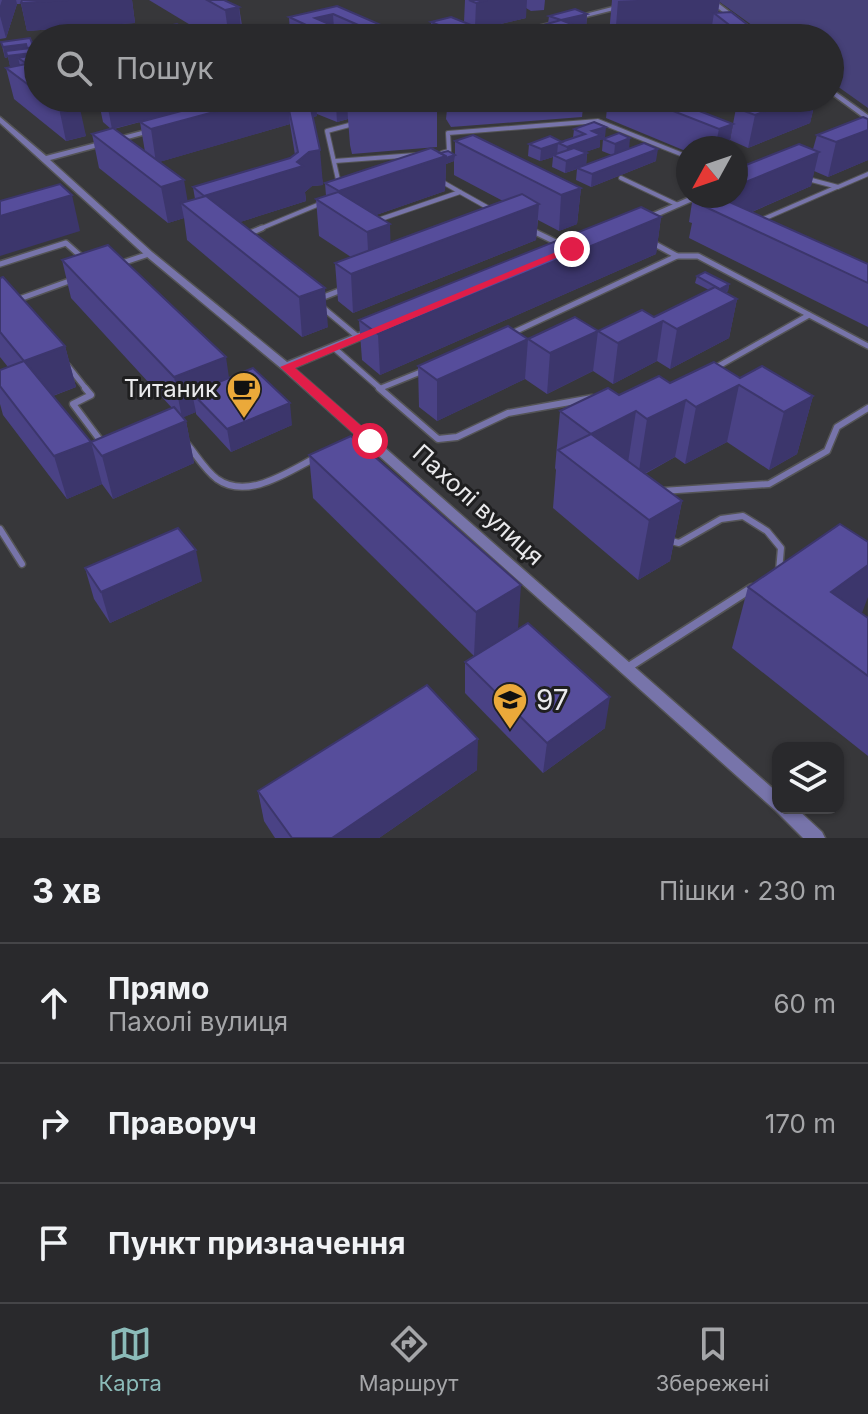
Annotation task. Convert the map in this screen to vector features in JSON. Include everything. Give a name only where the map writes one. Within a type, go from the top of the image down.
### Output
[{"type":"street","points":[[710,3],[740,24]]},
{"type":"street","points":[[547,24],[612,7],[640,5],[570,24]]},
{"type":"street","points":[[844,101],[868,119]]},
{"type":"street","name":"Пахолі вулиця","points":[[0,119],[149,254],[286,367],[364,442],[772,799]]},
{"type":"street","points":[[44,159],[164,126]]},
{"type":"street","points":[[637,222],[676,206]]},
{"type":"street","points":[[557,255],[572,249]]},
{"type":"street","points":[[286,367],[386,325]]},
{"type":"street","points":[[790,814],[816,838]]},
{"type":"lane","points":[[439,154],[449,151],[448,133],[598,121],[676,152]]},
{"type":"lane","points":[[339,190],[327,131],[362,122]]},
{"type":"lane","points":[[335,161],[425,155]]},
{"type":"lane","points":[[397,156],[410,163]]},
{"type":"lane","points":[[757,222],[868,174]]},
{"type":"lane","points":[[435,177],[501,215]]},
{"type":"lane","points":[[802,177],[837,187]]},
{"type":"lane","points":[[621,178],[676,204]]},
{"type":"lane","points":[[361,226],[460,192]]},
{"type":"lane","points":[[238,237],[319,206],[329,198]]},
{"type":"lane","points":[[529,229],[572,249]]},
{"type":"lane","points":[[650,242],[677,256]]},
{"type":"lane","points":[[0,264],[66,243],[87,262]]},
{"type":"lane","points":[[111,267],[149,254]]},
{"type":"lane","points":[[506,336],[677,256],[698,256],[868,346]]},
{"type":"lane","points":[[0,306],[84,276]]},
{"type":"lane","points":[[357,284],[314,301],[358,337]]},
{"type":"lane","points":[[16,300],[26,312]]},
{"type":"lane","points":[[711,370],[809,315]]},
{"type":"lane","points":[[333,347],[438,439],[457,437],[508,413],[596,397]]},
{"type":"lane","points":[[63,360],[91,395],[73,404],[106,448]]},
{"type":"lane","points":[[381,388],[436,365]]},
{"type":"lane","points":[[654,491],[769,484],[827,451],[837,427],[868,408]]},
{"type":"lane","points":[[178,433],[214,476],[224,484],[238,487],[254,486],[323,454]]},
{"type":"lane","points":[[661,535],[670,543],[679,543],[729,514],[746,515],[771,535],[781,548],[785,570],[768,578]]},
{"type":"lane","points":[[0,529],[22,564]]},
{"type":"lane","points":[[627,669],[755,586]]},
{"type":"shaded area","points":[[717,0],[868,0],[868,108],[844,91],[844,24],[750,24]]},
{"type":"building","points":[[22,0],[68,0],[21,3]]},
{"type":"building","points":[[207,0],[224,0],[239,7],[225,10]]},
{"type":"building","points":[[337,6],[378,24],[356,24],[333,14],[315,18],[329,24],[304,24],[289,17]]},
{"type":"building","points":[[575,9],[587,14],[561,20],[549,16]]},
{"type":"building","points":[[731,12],[747,24],[728,24],[714,13]]},
{"type":"building","points":[[451,17],[468,24],[436,24],[431,22]]},
{"type":"building","points":[[561,20],[571,24],[547,24]]},
{"type":"building","points":[[24,39],[24,44],[3,47],[1,42]]},
{"type":"building","points":[[24,49],[24,54],[7,56],[6,51]]},
{"type":"building","points":[[24,64],[24,82],[6,68]]},
{"type":"building","points":[[178,112],[214,112],[151,129],[140,122]]},
{"type":"building","points":[[289,112],[312,112],[320,150],[309,152],[297,162],[303,166],[204,196],[193,187],[290,158],[298,152]]},
{"type":"building","points":[[676,112],[702,112],[733,124],[719,129]]},
{"type":"building","points":[[863,117],[868,119],[868,130],[836,142],[817,135]]},
{"type":"building","points":[[594,122],[606,127],[592,131],[601,135],[567,147],[558,143],[585,134],[574,129]]},
{"type":"building","points":[[113,128],[184,180],[161,187],[92,134]]},
{"type":"building","points":[[619,133],[630,138],[615,144],[603,139]]},
{"type":"building","points":[[473,135],[581,188],[561,195],[455,141]]},
{"type":"building","points":[[550,136],[562,142],[541,149],[529,144]]},
{"type":"building","points":[[644,143],[658,149],[592,174],[577,168]]},
{"type":"building","points":[[799,144],[819,152],[748,181],[748,164]]},
{"type":"building","points":[[431,148],[446,156],[339,191],[325,183]]},
{"type":"building","points":[[574,148],[587,153],[566,161],[553,155]]},
{"type":"building","points":[[448,151],[455,155],[446,158],[440,153]]},
{"type":"building","points":[[60,184],[72,195],[0,216],[0,201]]},
{"type":"building","points":[[338,192],[390,224],[367,232],[316,199]]},
{"type":"building","points":[[522,194],[539,204],[351,274],[335,263]]},
{"type":"building","points":[[206,196],[325,288],[299,297],[181,203]]},
{"type":"building","points":[[641,207],[661,217],[378,334],[359,320]]},
{"type":"building","points":[[708,208],[743,208],[868,264],[868,283]]},
{"type":"building","points":[[108,245],[226,357],[174,377],[62,260]]},
{"type":"building","points":[[705,272],[729,284],[720,289],[697,276]]},
{"type":"building","points":[[3,277],[65,346],[24,361],[0,332],[0,278]]},
{"type":"building","points":[[715,287],[737,299],[677,329],[663,321],[618,343],[598,331],[642,310],[654,317]]},
{"type":"building","points":[[575,317],[598,331],[550,353],[528,339]]},
{"type":"building","points":[[508,326],[528,339],[437,380],[418,366]]},
{"type":"building","points":[[24,361],[91,442],[54,456],[0,386],[0,370]]},
{"type":"building","points":[[714,362],[740,378],[762,366],[813,396],[784,412],[739,385],[696,407],[686,400],[647,419],[636,411],[591,434],[560,411],[608,388],[619,395],[659,376],[670,383]]},
{"type":"building","points":[[253,368],[290,403],[227,429],[192,393]]},
{"type":"building","points":[[174,407],[186,421],[102,456],[91,442]]},
{"type":"building","points":[[591,434],[682,501],[649,520],[558,450]]},
{"type":"building","points":[[351,436],[521,585],[476,612],[309,455]]},
{"type":"building","points":[[840,524],[868,542],[868,565],[831,592],[868,618],[868,676],[748,587]]},
{"type":"building","points":[[178,528],[196,550],[101,592],[85,568]]},
{"type":"building","points":[[528,623],[610,697],[547,743],[465,662]]},
{"type":"building","points":[[427,685],[478,739],[332,838],[292,838],[258,791]]},
{"type":"place","name":"Титаник","points":[[244,420]]},
{"type":"place","name":"97","points":[[510,731]]},
{"type":"route","points":[[370,441],[286,367],[572,249]]}]
